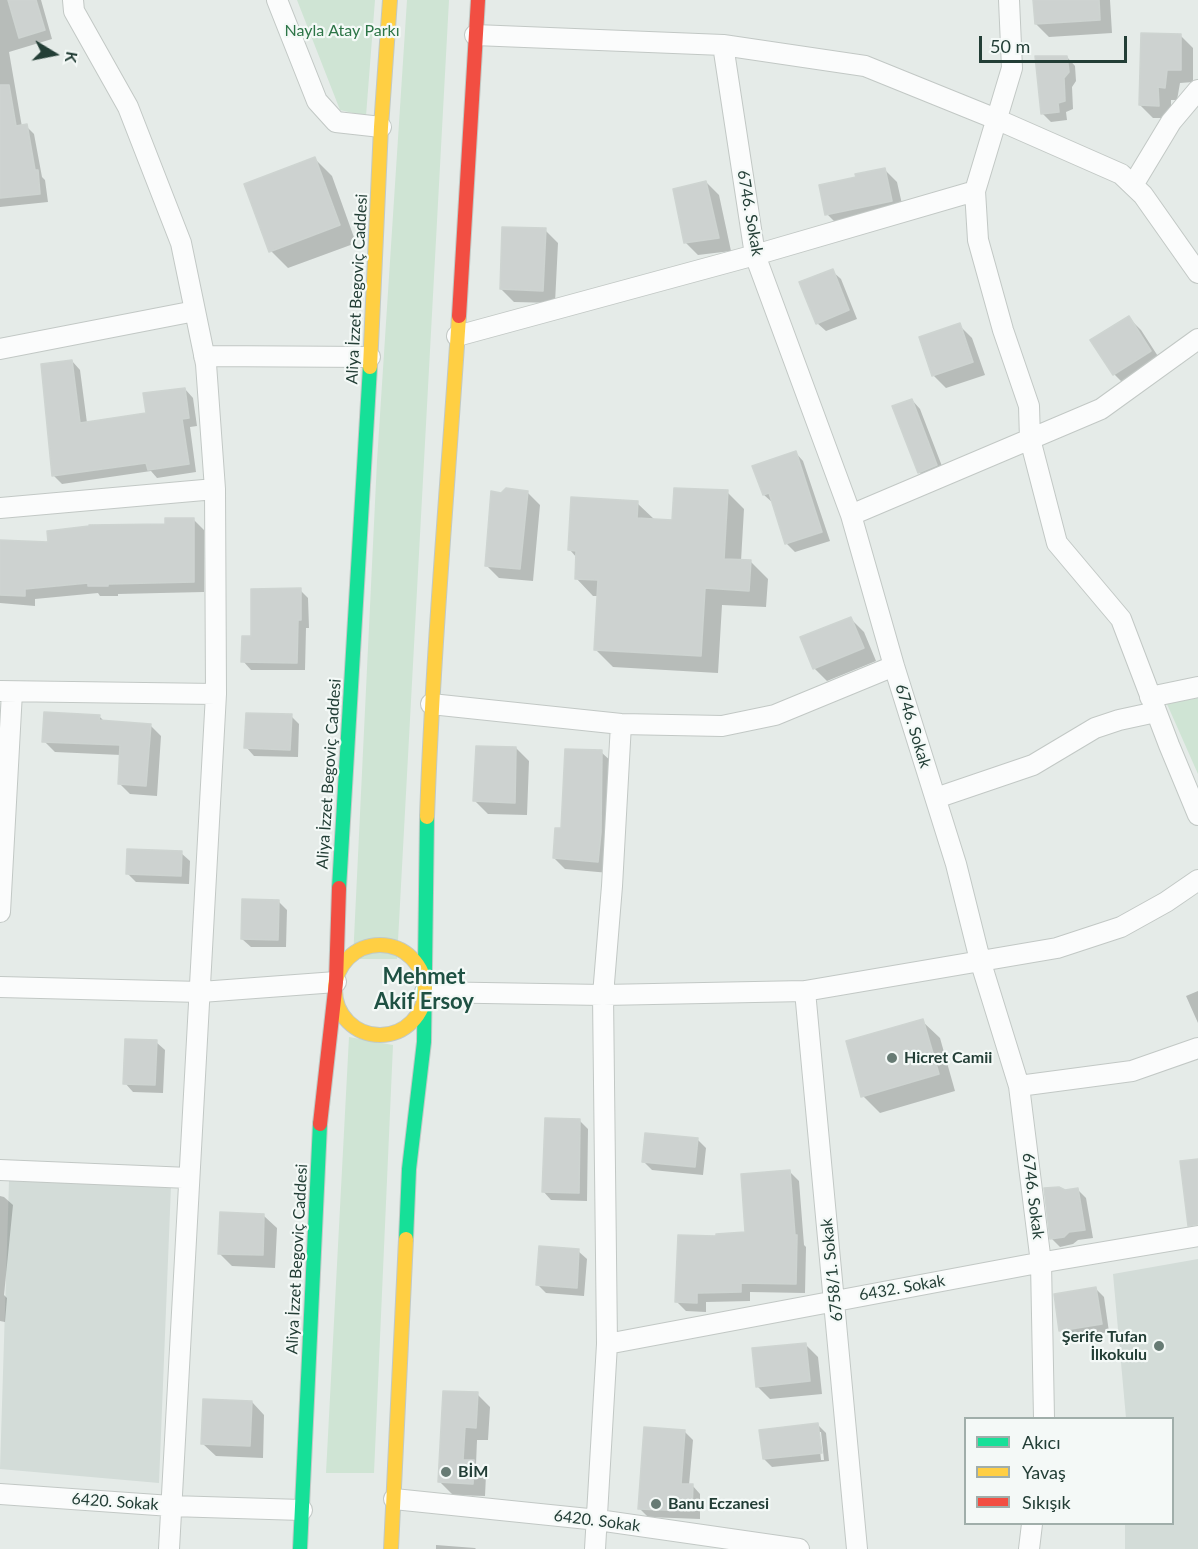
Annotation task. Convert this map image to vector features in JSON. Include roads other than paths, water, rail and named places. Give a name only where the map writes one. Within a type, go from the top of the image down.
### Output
[{"type":"main road","name":"Aliya İzzet Begoviç Caddesi","points":[[300,1549],[321,1106],[336,982],[338,909],[390,0]]},
{"type":"main road","points":[[392,1549],[409,1169],[424,1042],[426,840],[431,704],[447,504],[478,0]]},
{"type":"main road","points":[[378,945],[393,947],[406,953],[417,964],[423,977],[425,992],[422,1006],[410,1024],[390,1034],[376,1035],[362,1031],[350,1023],[340,1011],[336,997],[336,982],[341,968],[351,957],[363,949],[378,945]]},
{"type":"street","points":[[73,0],[74,11],[132,118],[181,243],[204,356],[215,489],[216,694],[169,1549]]},
{"type":"street","points":[[277,0],[317,101],[336,122],[381,128]]},
{"type":"street","points":[[1008,0],[1012,68],[975,191],[978,240],[1003,330],[1029,406],[1030,439],[1057,543],[1121,619],[1198,815]]},
{"type":"street","points":[[475,35],[723,45],[865,66],[996,119],[1121,174],[1163,221],[1198,273]]},
{"type":"street","name":"6746. Sokak","points":[[723,45],[755,255],[850,514],[894,666],[956,864],[980,960],[1019,1086],[1041,1263],[1044,1417]]},
{"type":"street","points":[[1133,185],[1171,122],[1198,90]]},
{"type":"street","points":[[457,336],[755,255],[975,191]]},
{"type":"street","points":[[0,349],[195,311]]},
{"type":"street","points":[[850,514],[1101,409],[1198,339]]},
{"type":"street","points":[[204,356],[370,357]]},
{"type":"street","points":[[0,508],[215,489]]},
{"type":"street","points":[[431,704],[621,724],[722,726],[775,715],[894,666]]},
{"type":"street","points":[[936,798],[1033,765],[1095,728],[1198,687]]},
{"type":"street","points":[[0,912],[6,691],[216,694]]},
{"type":"street","points":[[595,1549],[607,1344],[603,995],[621,724]]},
{"type":"street","points":[[425,992],[603,995],[804,991],[1057,948],[1121,927],[1166,902],[1198,880]]},
{"type":"street","points":[[0,987],[201,992],[336,982]]},
{"type":"street","name":"6758/1. Sokak","points":[[804,991],[857,1549]]},
{"type":"street","points":[[1019,1086],[1132,1071],[1198,1048]]},
{"type":"street","points":[[0,1170],[189,1178]]},
{"type":"street","name":"6432. Sokak","points":[[607,1344],[1198,1236]]},
{"type":"street","name":"6420. Sokak","points":[[0,1494],[171,1506],[302,1510]]},
{"type":"street","name":"6420. Sokak","points":[[394,1500],[598,1520],[800,1549]]},
{"type":"street","points":[[1029,1549],[1032,1525]]},
{"type":"place","name":"Hicret Camii","points":[[892,1058]]},
{"type":"place","name":"Şerife Tufan İlkokulu","points":[[1159,1346]]},
{"type":"place","name":"BİM","points":[[446,1472]]},
{"type":"place","name":"Banu Eczanesi","points":[[656,1504]]},
{"type":"district","name":"Mehmet Akif Ersoy","points":[[424,990]]},
{"type":"park label","name":"Nayla Atay Parkı","points":[[342,31]]}]
